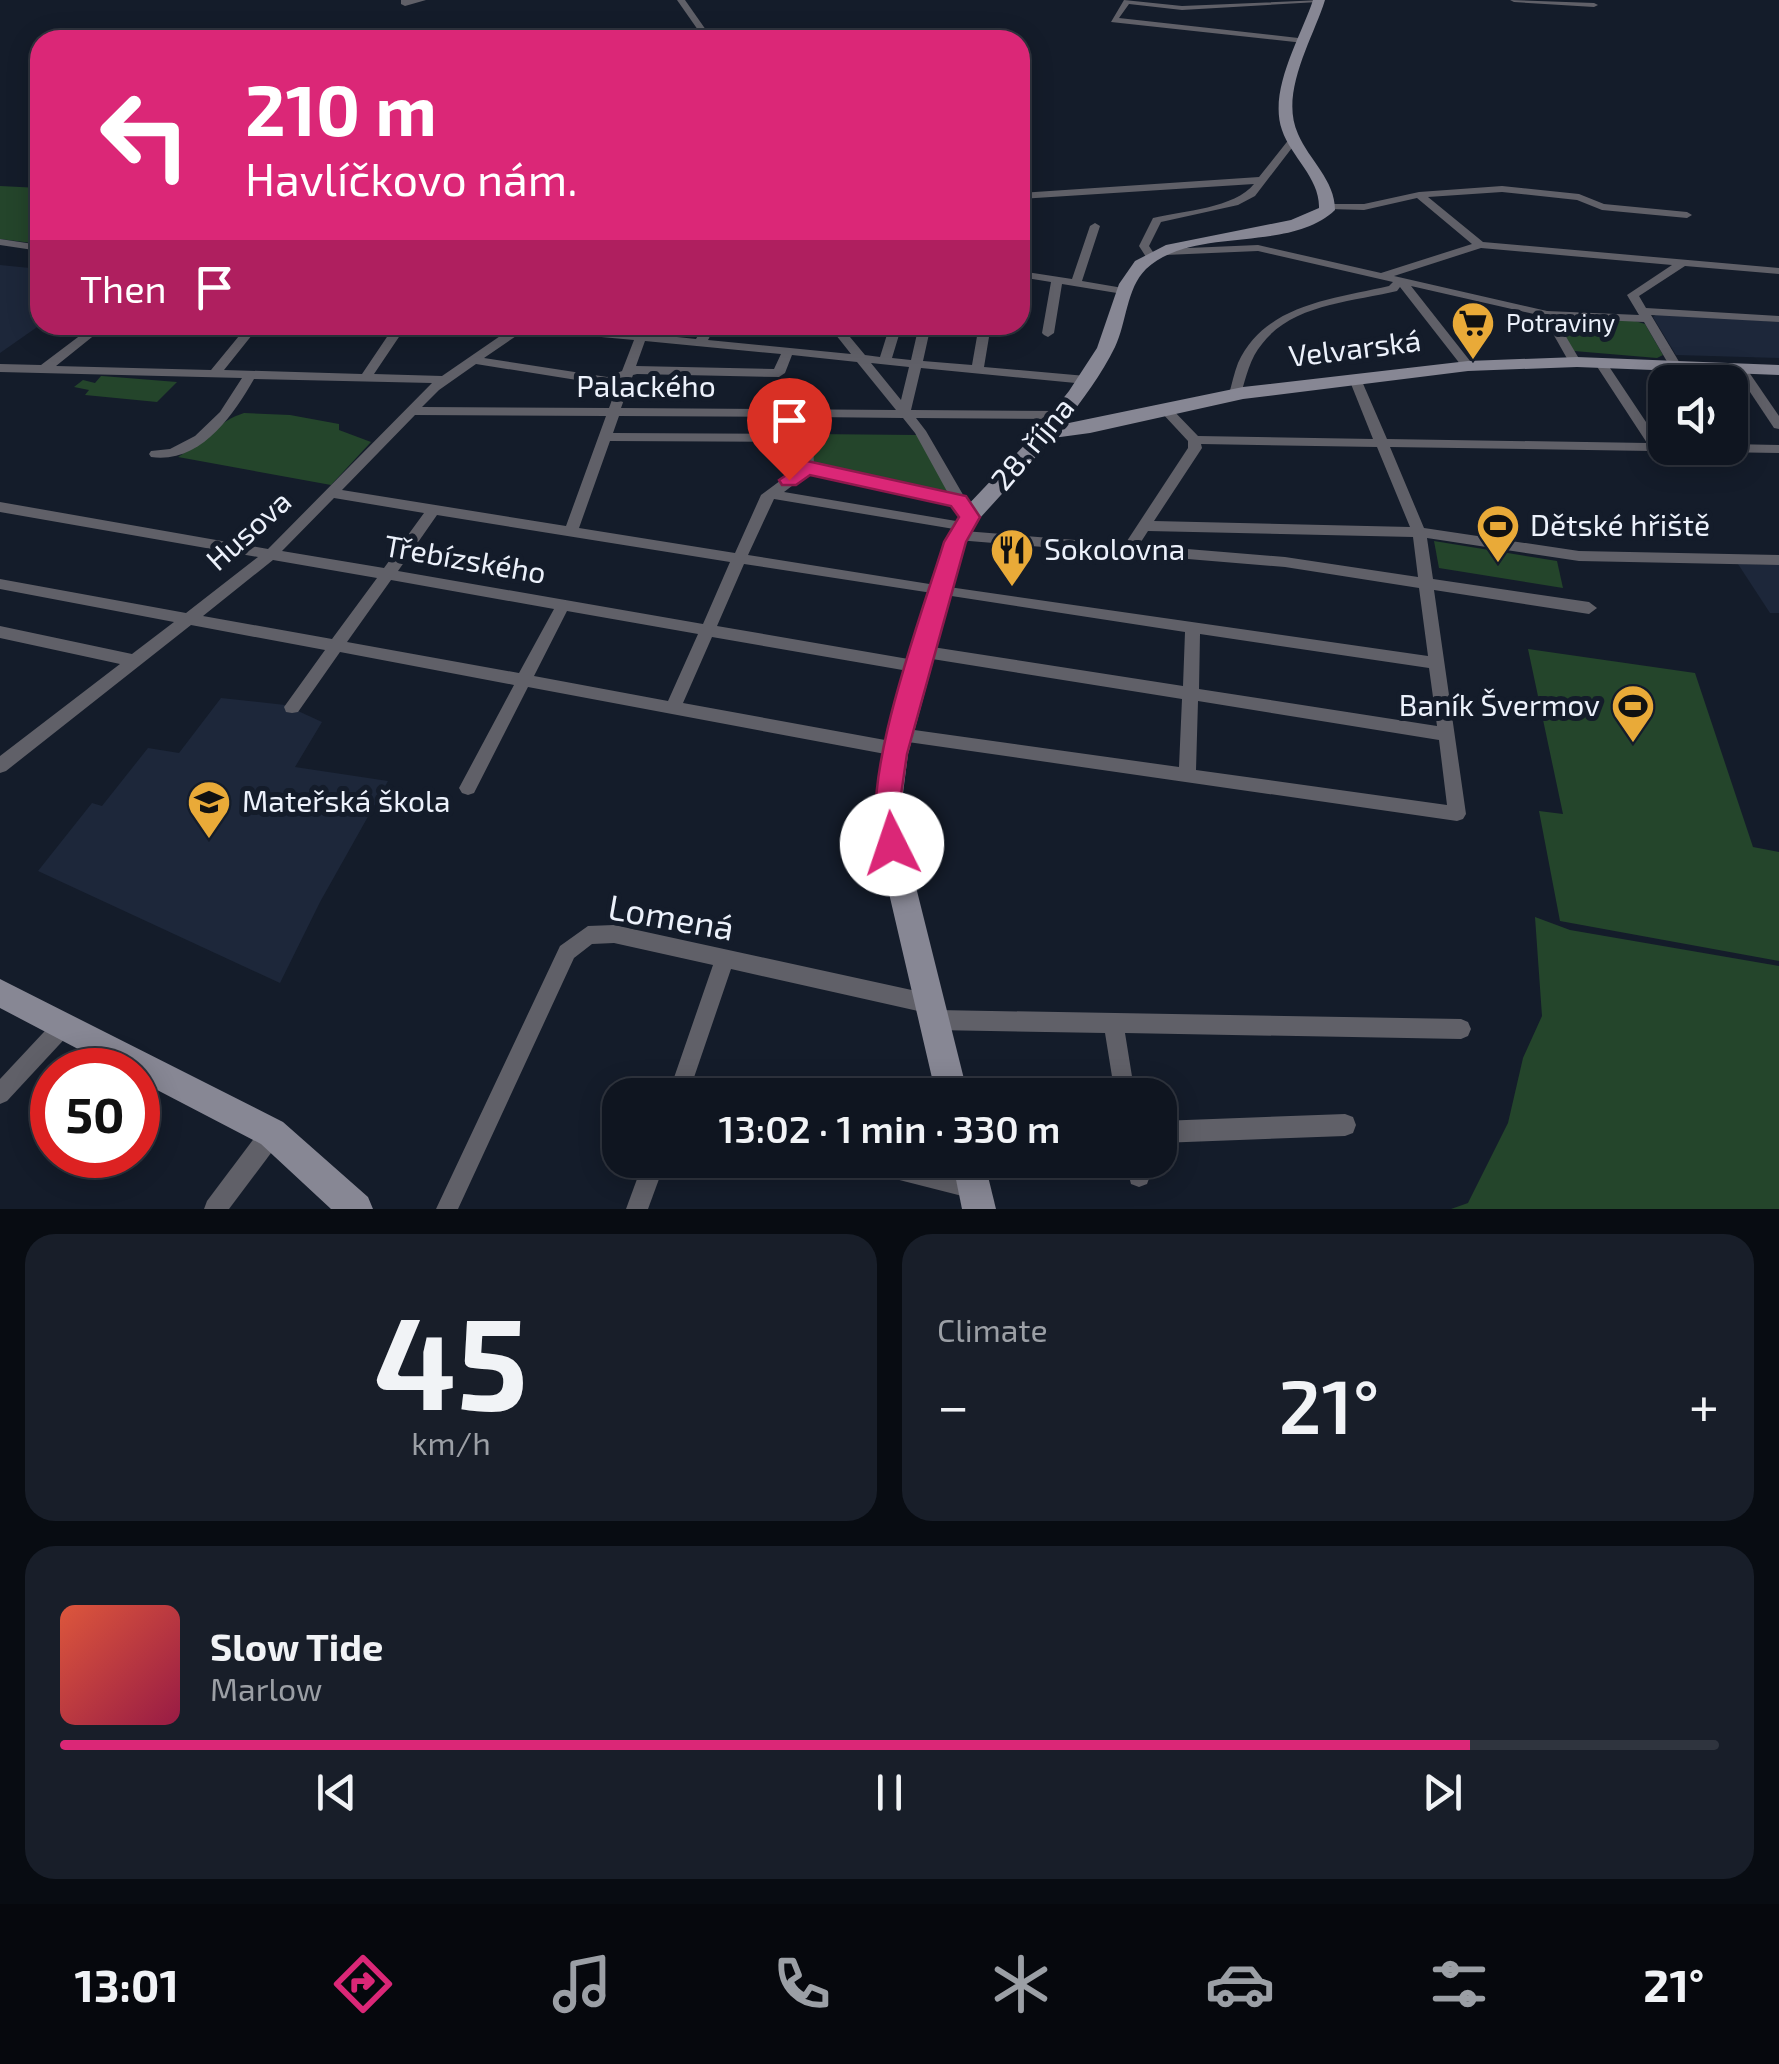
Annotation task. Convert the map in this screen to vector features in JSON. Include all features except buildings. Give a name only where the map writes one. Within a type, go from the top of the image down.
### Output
[{"type":"main road","points":[[1158,255],[1213,237],[1312,220],[1329,206],[1285,118],[1304,41],[1319,0]]},
{"type":"main road","name":"28. října","points":[[948,1078],[889,828],[888,791],[898,742],[962,520],[1062,414],[1107,344],[1123,291],[1138,268],[1158,255]]},
{"type":"main road","name":"Velvarská","points":[[1048,432],[1235,394],[1468,366],[1575,362],[1674,365]]},
{"type":"main road","name":"Velvarská","points":[[1748,370],[1779,373]]},
{"type":"main road","points":[[0,992],[272,1134],[356,1209]]},
{"type":"street","points":[[405,2],[422,0]]},
{"type":"street","points":[[681,0],[703,30]]},
{"type":"street","points":[[1304,41],[1114,20],[1112,16],[1127,0],[1166,7],[1319,0]]},
{"type":"street","points":[[1514,0],[1594,5]]},
{"type":"street","points":[[1293,140],[1264,180],[1234,203],[1159,218],[1145,241],[1145,251],[1158,255],[1258,248],[1548,314],[1779,319]]},
{"type":"street","points":[[1030,195],[1264,180]]},
{"type":"street","points":[[1329,206],[1364,208],[1418,195],[1532,191],[1579,197],[1602,207],[1686,215]]},
{"type":"street","points":[[1418,195],[1480,245]]},
{"type":"street","points":[[1076,282],[1095,226]]},
{"type":"street","points":[[0,242],[30,246]]},
{"type":"street","points":[[1382,276],[1480,245],[1779,271]]},
{"type":"street","points":[[1674,365],[1634,298],[1636,290],[1684,262]]},
{"type":"street","points":[[1030,275],[1123,291]]},
{"type":"street","points":[[1048,334],[1057,279]]},
{"type":"street","points":[[1400,280],[1468,366]]},
{"type":"street","points":[[1235,394],[1244,358],[1258,338],[1278,321],[1306,307],[1393,289],[1400,280]]},
{"type":"street","points":[[1548,314],[1575,362]]},
{"type":"street","points":[[44,369],[89,335]]},
{"type":"street","points":[[216,372],[246,335]]},
{"type":"street","points":[[367,376],[394,335]]},
{"type":"street","name":"Husova","points":[[0,766],[271,554],[444,380],[509,335]]},
{"type":"street","points":[[571,531],[641,335]]},
{"type":"street","points":[[663,335],[700,342],[1086,380]]},
{"type":"street","points":[[700,342],[704,335]]},
{"type":"street","points":[[841,335],[936,456],[962,520]]},
{"type":"street","points":[[884,361],[893,335]]},
{"type":"street","points":[[904,414],[923,335]]},
{"type":"street","points":[[977,369],[983,335]]},
{"type":"street","points":[[472,360],[608,381],[628,373],[779,373],[788,351]]},
{"type":"street","points":[[1600,362],[1648,434]]},
{"type":"street","points":[[0,368],[444,380]]},
{"type":"street","points":[[156,454],[176,453],[192,445],[232,405],[251,373]]},
{"type":"street","points":[[0,584],[672,708],[898,742],[1187,776],[1457,814],[1419,532],[1356,379]]},
{"type":"street","points":[[1748,379],[1779,425]]},
{"type":"street","points":[[1129,548],[1195,448],[1194,440],[1166,410]]},
{"type":"street","name":"Palackého","points":[[410,412],[1062,414]]},
{"type":"street","points":[[805,412],[807,468]]},
{"type":"street","points":[[606,436],[806,438]]},
{"type":"street","points":[[1194,440],[1648,448]]},
{"type":"street","points":[[1748,449],[1779,449]]},
{"type":"street","points":[[807,468],[962,520]]},
{"type":"street","points":[[672,708],[771,494],[807,468]]},
{"type":"street","points":[[330,493],[738,559],[1435,663]]},
{"type":"street","points":[[771,494],[1129,548],[1286,562],[1589,608]]},
{"type":"street","name":"Třebízského","points":[[0,507],[706,631],[1190,694],[1445,734]]},
{"type":"street","points":[[292,707],[436,508]]},
{"type":"street","points":[[1144,526],[1419,532],[1579,556],[1779,560]]},
{"type":"street","points":[[1283,529],[1286,562]]},
{"type":"street","points":[[468,788],[564,606]]},
{"type":"street","points":[[1187,776],[1193,626]]},
{"type":"street","points":[[0,632],[134,662]]},
{"type":"street","name":"Lomená","points":[[447,1209],[560,966],[575,942],[588,935],[614,934],[932,1012],[1113,1023],[1460,1029]]},
{"type":"street","points":[[684,1078],[725,959]]},
{"type":"street","points":[[1113,1023],[1122,1078]]},
{"type":"street","points":[[0,1094],[64,1025]]},
{"type":"street","points":[[1177,1131],[1346,1125]]},
{"type":"street","points":[[216,1209],[272,1134]]},
{"type":"street","points":[[637,1209],[648,1178]]},
{"type":"street","points":[[940,1178],[974,1186]]},
{"type":"shaded area","points":[[0,265],[30,268],[30,332],[0,353]]},
{"type":"shaded area","points":[[1657,314],[1779,322],[1779,358],[1676,355],[1653,317]]},
{"type":"shaded area","points":[[1738,564],[1779,565],[1779,613],[1770,613]]},
{"type":"shaded area","name":"Mateřská škola","points":[[221,698],[285,705],[322,722],[295,767],[388,781],[280,983],[38,871],[92,803],[102,806],[148,748],[179,753]]},
{"type":"green space","points":[[0,186],[30,188],[30,243],[0,239]]},
{"type":"green space","points":[[1562,317],[1645,324],[1663,355],[1657,358],[1574,351],[1555,320]]},
{"type":"green space","points":[[101,376],[177,382],[157,402],[85,395],[89,390],[74,387],[83,380],[95,383]]},
{"type":"green space","points":[[244,413],[290,415],[339,424],[339,430],[371,442],[331,485],[178,457],[226,421]]},
{"type":"green space","points":[[810,434],[917,435],[950,493],[814,464]]},
{"type":"green space","name":"Dětské hřiště","points":[[1434,541],[1557,561],[1563,588],[1439,568]]},
{"type":"green space","points":[[1528,649],[1695,673],[1753,847],[1779,852],[1779,961],[1560,921],[1539,811],[1563,814]]},
{"type":"green space","points":[[1535,917],[1570,930],[1779,966],[1779,1209],[1451,1209],[1468,1203],[1508,1123],[1523,1058],[1542,1016]]},
{"type":"place","name":"Potraviny","points":[[1473,361]]},
{"type":"place","name":"Dětské hřiště","points":[[1498,564]]},
{"type":"place","name":"Sokolovna","points":[[1012,588]]},
{"type":"place","name":"Baník Švermov","points":[[1633,744]]},
{"type":"place","name":"Mateřská škola","points":[[209,840]]},
{"type":"route","points":[[789,480],[807,468],[958,501],[970,517],[955,542],[894,754],[888,795],[892,844]]}]
